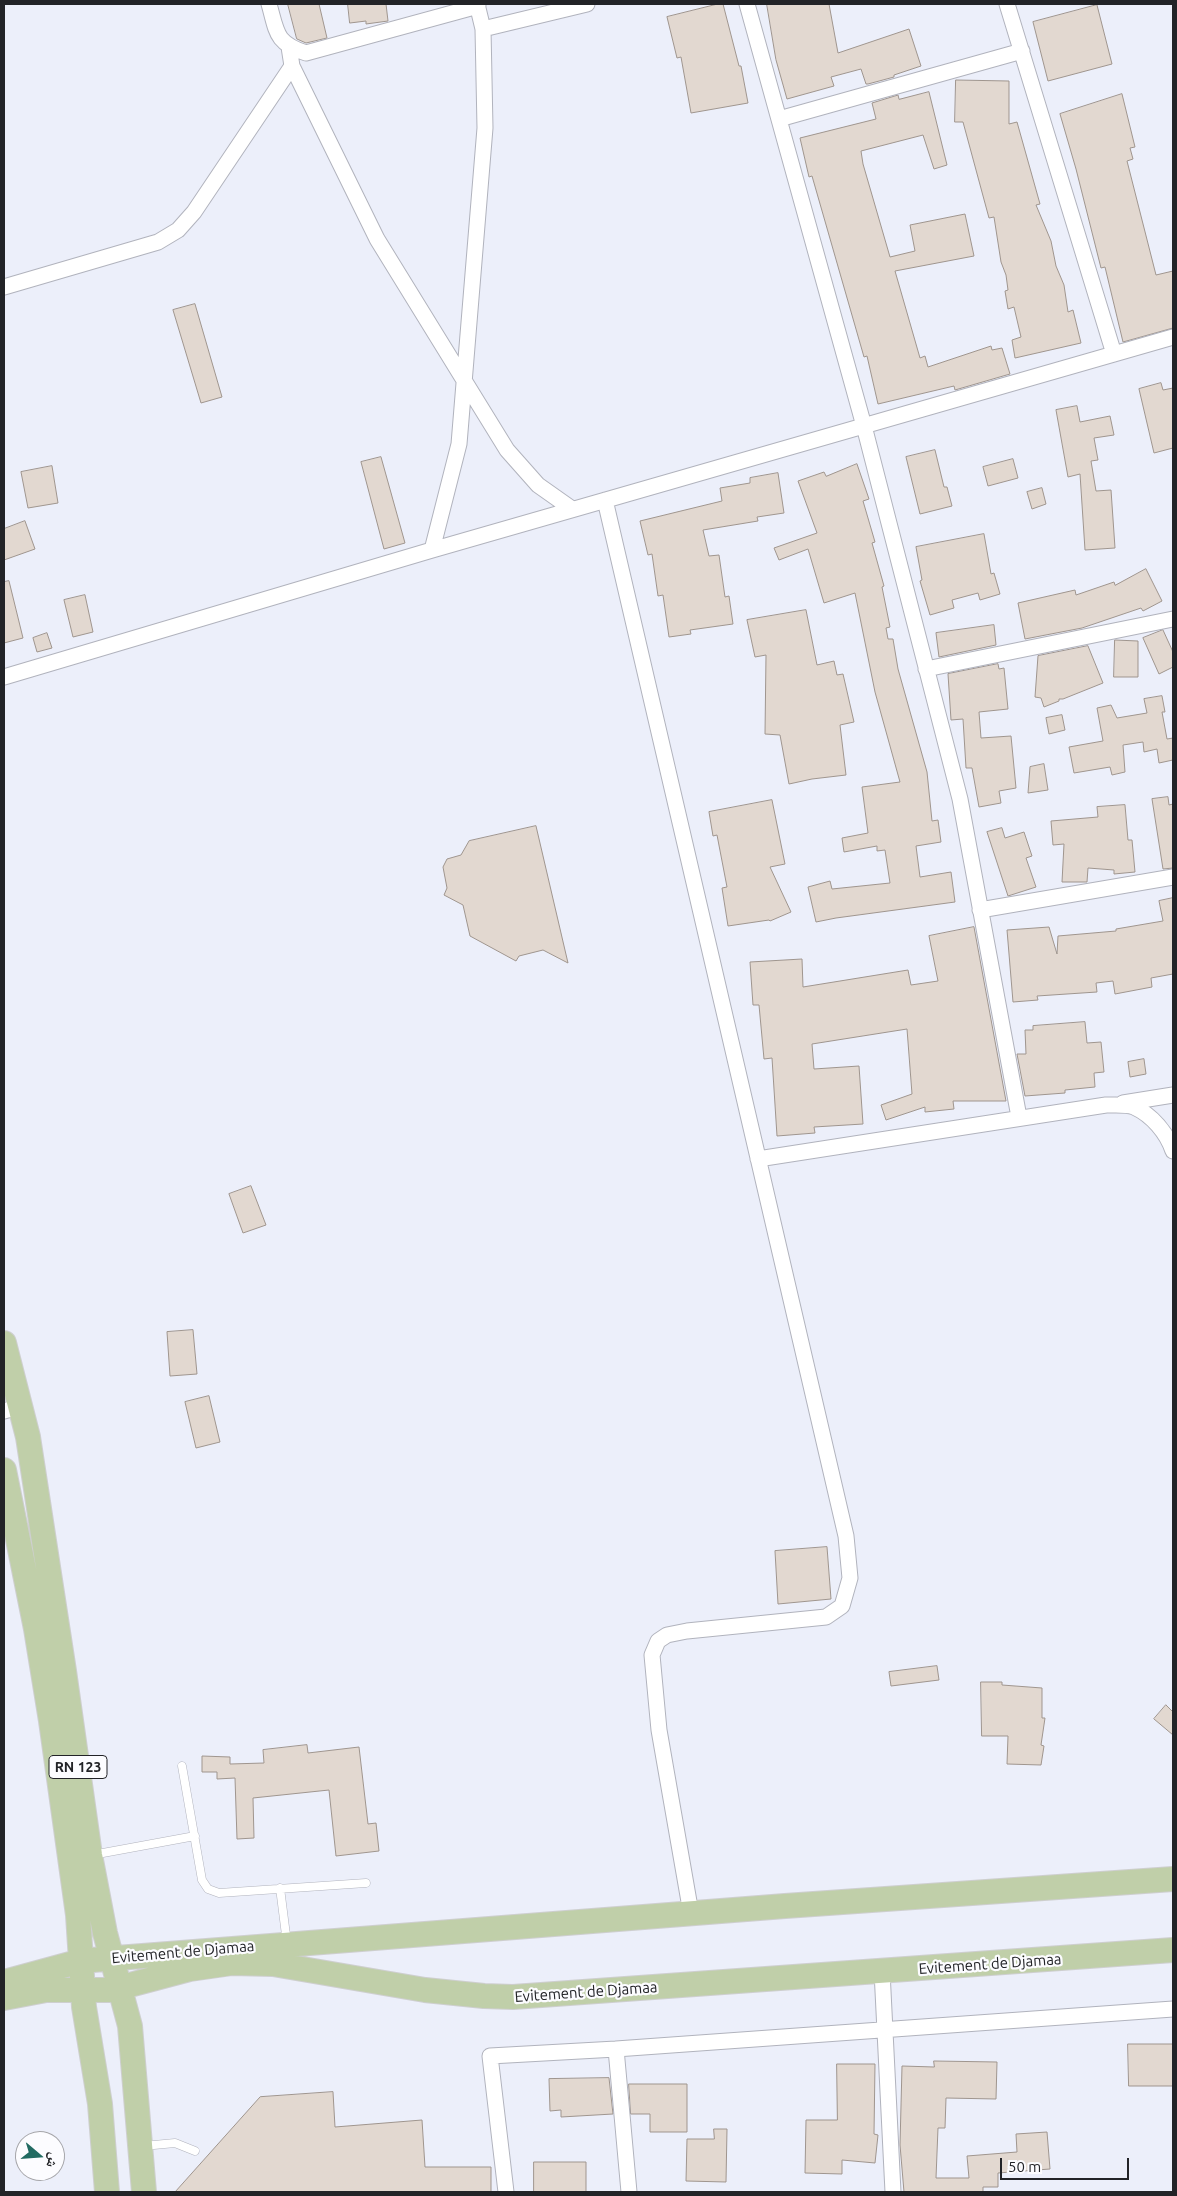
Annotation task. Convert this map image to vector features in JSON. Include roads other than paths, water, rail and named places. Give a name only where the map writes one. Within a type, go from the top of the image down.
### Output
[{"type":"main road","name":"RN 123","points":[[4,1343],[13,1409],[33,1467],[90,1855],[133,2044],[144,2192]]},
{"type":"main road","name":"RN 123","points":[[4,1470],[47,1693],[78,1915],[82,1990],[100,2104],[107,2192]]},
{"type":"main road","name":"Evitement de Djamaa","points":[[4,1982],[81,1961],[112,1958],[287,1943],[1173,1879]]},
{"type":"main road","name":"Evitement de Djamaa","points":[[4,1998],[46,1990],[102,1991],[190,1970],[246,1962],[273,1964],[425,1990],[484,1996],[543,1995],[1173,1950]]},
{"type":"street","points":[[269,4],[278,36],[289,47],[306,53],[478,5],[482,29],[485,128],[459,444],[432,550]]},
{"type":"street","points":[[482,29],[587,4]]},
{"type":"street","points":[[746,4],[864,426],[960,799],[1019,1118]]},
{"type":"street","points":[[1007,4],[1114,354]]},
{"type":"street","points":[[289,47],[292,66],[377,239],[507,450],[538,485],[572,510]]},
{"type":"street","points":[[779,119],[1022,51]]},
{"type":"street","points":[[4,287],[158,242],[178,230],[194,212],[292,66]]},
{"type":"street","points":[[4,677],[432,550],[1173,337]]},
{"type":"street","points":[[605,500],[846,1536],[850,1578],[842,1606],[826,1617],[687,1631],[668,1635],[658,1641],[652,1655],[659,1730],[691,1913]]},
{"type":"street","points":[[926,669],[1173,618]]},
{"type":"street","points":[[980,910],[1173,877]]},
{"type":"street","points":[[758,1159],[1173,1095]]},
{"type":"street","points":[[1106,1105],[1133,1106],[1148,1115],[1168,1138],[1173,1151]]},
{"type":"street","points":[[882,1971],[893,2192]]},
{"type":"street","points":[[506,2192],[490,2056],[616,2049],[1173,2009]]},
{"type":"street","points":[[616,2049],[629,2192]]},
{"type":"lane","points":[[182,1766],[202,1880],[208,1890],[219,1893],[366,1883]]},
{"type":"lane","points":[[90,1855],[195,1836]]},
{"type":"lane","points":[[280,1888],[287,1943]]},
{"type":"lane","points":[[141,2146],[175,2143],[195,2151]]}]
